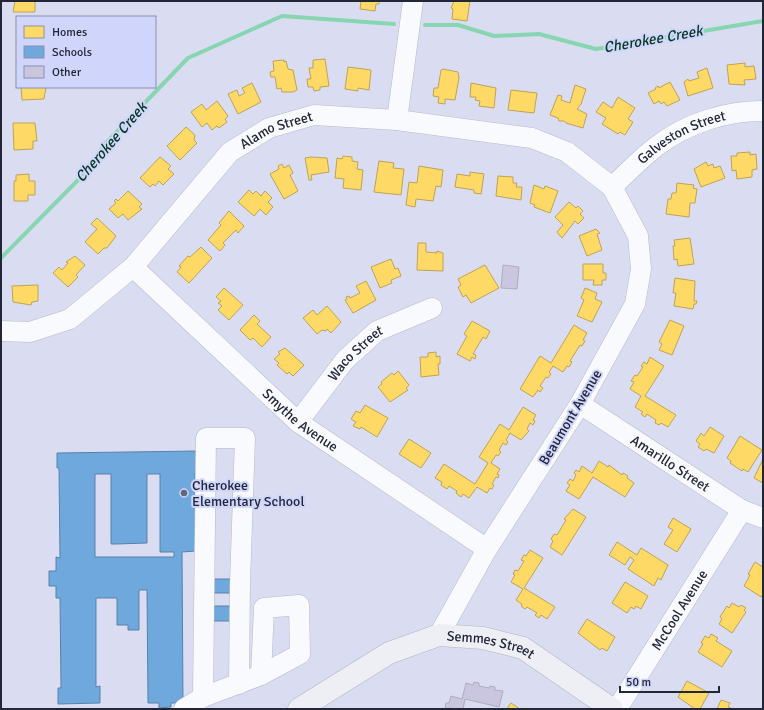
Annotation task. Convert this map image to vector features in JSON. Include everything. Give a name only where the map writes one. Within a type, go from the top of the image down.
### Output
[{"type":"main road","name":"Semmes Street","points":[[300,709],[389,653],[439,635],[483,638],[523,648],[612,709]]},
{"type":"street","points":[[398,120],[413,1]]},
{"type":"street","name":"Galveston Street","points":[[612,186],[658,145],[696,123],[746,111],[763,111]]},
{"type":"street","name":"Alamo Street","points":[[1,331],[30,332],[70,319],[133,267],[230,152],[268,128],[314,115],[398,120],[532,138],[567,152],[612,186]]},
{"type":"street","name":"Beaumont Avenue","points":[[439,635],[487,549],[580,404],[635,304],[641,269],[638,236],[612,186]]},
{"type":"street","name":"Smythe Avenue","points":[[133,267],[298,422],[487,549]]},
{"type":"street","name":"Waco Street","points":[[298,422],[345,360],[377,331],[432,308]]},
{"type":"street","name":"Amarillo Street","points":[[580,404],[742,510],[763,518]]},
{"type":"street","points":[[203,698],[206,438],[245,438],[240,583],[239,684]]},
{"type":"street","name":"McCool Avenue","points":[[617,709],[742,510]]},
{"type":"street","points":[[184,709],[203,698],[261,675]]},
{"type":"building: Homes","points":[[15,1],[35,1],[35,12],[13,12]]},
{"type":"building: Homes","points":[[361,1],[379,1],[379,4],[376,4],[375,11],[360,9]]},
{"type":"building: Homes","points":[[454,1],[470,1],[467,21],[452,19],[453,9],[451,8]]},
{"type":"building: Homes","points":[[325,59],[329,86],[320,87],[320,90],[314,91],[313,87],[308,87],[307,79],[311,79],[309,68],[313,68],[313,60]]},
{"type":"building: Homes","points":[[284,60],[284,62],[286,61],[288,69],[293,70],[297,90],[293,92],[282,92],[281,88],[277,89],[275,77],[271,77],[270,72],[274,71],[273,61]]},
{"type":"building: Homes","points":[[745,63],[745,67],[754,66],[756,79],[744,80],[745,85],[729,84],[727,65]]},
{"type":"building: Homes","points":[[348,67],[371,70],[369,90],[358,88],[358,91],[345,89]]},
{"type":"building: Homes","points":[[707,68],[713,88],[688,96],[684,82],[688,79],[689,81],[699,78],[697,72]]},
{"type":"building: Homes","points":[[443,69],[458,72],[459,78],[455,100],[445,99],[445,104],[438,103],[439,97],[433,96],[434,88],[438,88],[441,70]]},
{"type":"building: Homes","points":[[670,82],[680,100],[667,106],[664,102],[661,104],[659,101],[654,104],[648,93],[656,89],[655,88],[658,86],[659,88]]},
{"type":"building: Homes","points":[[252,83],[261,102],[238,114],[228,94],[237,90],[239,96],[245,93],[242,88]]},
{"type":"building: Homes","points":[[471,83],[496,88],[494,108],[479,106],[480,101],[475,100],[476,97],[470,97]]},
{"type":"building: Homes","points":[[575,85],[586,89],[581,104],[577,109],[587,114],[583,128],[564,121],[559,121],[558,118],[550,115],[558,95],[562,96],[561,100],[570,103]]},
{"type":"building: Homes","points":[[21,88],[46,88],[44,99],[22,100]]},
{"type":"building: Homes","points":[[511,90],[537,93],[534,113],[508,110]]},
{"type":"building: Homes","points":[[618,97],[635,108],[628,119],[633,122],[625,135],[620,132],[618,134],[602,124],[606,118],[596,112],[603,102],[612,108]]},
{"type":"building: Homes","points":[[217,101],[228,116],[225,119],[227,122],[219,128],[217,126],[212,130],[207,123],[202,127],[191,112],[202,104],[206,110]]},
{"type":"building: Homes","points":[[13,123],[35,123],[37,141],[33,141],[33,149],[14,150]]},
{"type":"building: Homes","points":[[186,127],[195,135],[194,140],[197,143],[180,160],[167,146]]},
{"type":"building: Homes","points":[[750,152],[750,155],[756,154],[757,169],[752,170],[752,177],[737,179],[736,170],[732,171],[731,156],[737,156],[737,153]]},
{"type":"building: Homes","points":[[343,156],[352,157],[352,161],[358,162],[357,169],[363,170],[361,190],[343,188],[344,179],[335,178],[337,158],[342,159]]},
{"type":"building: Homes","points":[[160,157],[171,166],[168,169],[174,174],[163,185],[159,181],[155,186],[153,184],[150,187],[140,178]]},
{"type":"building: Homes","points":[[305,158],[327,158],[329,172],[311,175],[312,180],[309,180]]},
{"type":"building: Homes","points":[[379,161],[394,163],[393,168],[404,169],[401,195],[374,192]]},
{"type":"building: Homes","points":[[706,162],[708,166],[713,164],[714,168],[720,166],[725,178],[701,187],[694,169]]},
{"type":"building: Homes","points":[[282,164],[284,168],[289,165],[293,173],[290,175],[298,191],[284,199],[270,174],[279,169],[278,166]]},
{"type":"building: Homes","points":[[419,166],[443,170],[441,187],[436,186],[433,201],[416,199],[415,207],[406,205],[409,182],[417,183]]},
{"type":"building: Homes","points":[[470,172],[484,174],[481,194],[474,193],[474,190],[455,187],[457,174],[470,176]]},
{"type":"building: Homes","points":[[29,174],[29,181],[35,181],[35,195],[28,195],[28,201],[14,201],[14,181],[16,181],[16,175]]},
{"type":"building: Homes","points":[[498,176],[513,177],[513,183],[517,183],[516,187],[522,187],[521,200],[496,196]]},
{"type":"building: Homes","points":[[677,183],[694,185],[693,188],[697,189],[695,203],[690,203],[689,217],[666,214],[668,199],[671,199],[672,193],[676,193]]},
{"type":"building: Homes","points":[[534,185],[544,189],[545,186],[558,191],[550,213],[534,207],[535,205],[530,203]]},
{"type":"building: Homes","points":[[249,190],[253,194],[256,191],[261,196],[265,191],[272,198],[268,202],[273,207],[266,215],[260,209],[254,216],[238,202]]},
{"type":"building: Homes","points":[[128,191],[142,204],[139,207],[142,209],[128,220],[123,214],[118,218],[109,209],[116,203],[114,201],[116,199],[118,201]]},
{"type":"building: Homes","points":[[569,202],[576,208],[578,206],[583,211],[580,214],[584,218],[578,224],[575,221],[562,238],[557,232],[563,225],[555,217]]},
{"type":"building: Homes","points":[[229,211],[244,226],[238,233],[236,230],[223,243],[225,245],[220,251],[208,240],[221,225],[219,223]]},
{"type":"building: Homes","points":[[97,218],[116,236],[107,248],[104,248],[98,254],[85,242],[97,229],[91,224]]},
{"type":"building: Homes","points":[[596,229],[600,233],[597,234],[602,250],[587,256],[579,236]]},
{"type":"building: Homes","points":[[690,238],[694,264],[678,266],[677,259],[674,260],[674,240]]},
{"type":"building: Homes","points":[[418,243],[426,243],[426,252],[437,253],[437,251],[443,253],[443,271],[417,270]]},
{"type":"building: Homes","points":[[201,247],[212,258],[189,283],[177,272],[181,267],[179,266],[188,256],[190,257]]},
{"type":"building: Homes","points":[[75,256],[85,265],[76,275],[78,277],[68,287],[53,273],[59,267],[62,270],[68,263],[66,262]]},
{"type":"building: Homes","points":[[391,259],[395,269],[398,268],[401,276],[391,280],[392,283],[380,288],[371,267]]},
{"type":"building: Homes","points":[[583,264],[603,264],[603,273],[606,273],[606,280],[602,280],[602,285],[593,285],[594,280],[583,280]]},
{"type":"building: Homes","points":[[485,265],[499,288],[471,303],[466,295],[463,297],[458,287],[461,285],[458,279]]},
{"type":"building: Homes","points":[[675,278],[695,281],[694,301],[697,301],[696,304],[694,304],[693,309],[674,306],[676,293],[673,293]]},
{"type":"building: Homes","points":[[366,281],[376,300],[353,313],[345,300],[347,299],[346,297],[349,296],[350,298],[360,293],[356,286]]},
{"type":"building: Homes","points":[[38,285],[38,301],[32,302],[31,305],[13,302],[12,286]]},
{"type":"building: Homes","points":[[224,288],[243,305],[229,320],[218,310],[222,306],[218,303],[221,301],[216,297]]},
{"type":"building: Homes","points":[[585,288],[597,293],[595,299],[602,302],[592,322],[577,316],[584,300],[581,298]]},
{"type":"building: Homes","points":[[327,306],[341,322],[331,333],[327,329],[326,331],[322,330],[317,334],[303,318],[313,310],[317,315]]},
{"type":"building: Homes","points":[[254,315],[260,321],[257,324],[271,337],[262,347],[253,338],[250,340],[240,330]]},
{"type":"building: Homes","points":[[670,320],[684,326],[672,355],[659,350],[662,344],[659,342]]},
{"type":"building: Homes","points":[[472,321],[490,331],[486,339],[483,337],[473,354],[476,355],[475,359],[472,357],[470,361],[457,354],[467,336],[464,334]]},
{"type":"building: Homes","points":[[574,325],[587,333],[583,340],[585,341],[582,346],[580,345],[570,361],[572,362],[569,367],[567,366],[563,372],[553,366],[549,372],[551,374],[548,378],[546,377],[540,386],[543,388],[540,392],[538,390],[533,397],[520,389],[540,356],[551,363]]},
{"type":"building: Homes","points":[[285,348],[304,365],[293,376],[289,372],[287,374],[277,365],[279,363],[274,359],[280,354],[278,352]]},
{"type":"building: Homes","points":[[436,352],[436,357],[440,356],[440,364],[438,364],[439,375],[421,377],[420,357],[428,357],[428,353]]},
{"type":"building: Homes","points":[[650,357],[664,366],[645,396],[676,415],[668,427],[661,423],[659,425],[655,423],[656,420],[647,414],[645,417],[641,414],[643,412],[635,407],[641,396],[630,389],[634,382],[631,381],[635,375],[637,376],[643,367],[641,366],[644,362],[647,364]]},
{"type":"building: Homes","points":[[398,371],[409,385],[406,388],[408,390],[390,402],[378,387],[382,384],[381,382],[392,373],[394,375]]},
{"type":"building: Homes","points":[[365,405],[388,418],[377,437],[361,427],[360,429],[353,426],[356,422],[351,419],[356,411],[360,413]]},
{"type":"building: Homes","points":[[523,407],[536,415],[533,420],[535,421],[533,425],[530,423],[527,429],[529,431],[521,440],[510,433],[506,440],[508,442],[506,445],[503,443],[499,450],[501,452],[498,456],[496,455],[491,463],[500,469],[497,474],[499,475],[498,478],[496,477],[492,484],[494,485],[492,489],[490,488],[487,493],[477,487],[469,498],[463,494],[461,497],[456,493],[457,491],[449,486],[447,489],[441,485],[442,482],[435,478],[444,464],[475,484],[488,463],[479,457],[500,424],[509,430]]},
{"type":"building: Homes","points":[[710,427],[724,436],[714,453],[706,449],[704,451],[698,447],[700,444],[696,441],[701,433],[704,436]]},
{"type":"building: Homes","points":[[740,436],[762,450],[748,472],[743,469],[742,471],[730,463],[731,461],[727,458]]},
{"type":"building: Homes","points":[[409,439],[431,453],[421,468],[399,454]]},
{"type":"building: Homes","points":[[763,459],[763,483],[754,478]]},
{"type":"building: Homes","points":[[599,461],[608,467],[609,465],[622,475],[623,473],[628,476],[627,478],[634,483],[625,497],[593,477],[579,499],[566,491],[570,485],[567,483],[570,479],[573,481],[576,475],[574,473],[576,470],[579,472],[582,466],[592,473]]},
{"type":"building: Homes","points":[[573,509],[586,517],[562,555],[550,547],[553,541],[551,539],[554,534],[557,535],[566,520],[564,519]]},
{"type":"building: Homes","points":[[673,518],[691,529],[677,552],[664,544],[673,530],[668,527]]},
{"type":"building: Homes","points":[[617,542],[637,555],[641,548],[668,565],[661,580],[658,578],[654,586],[628,569],[634,560],[630,557],[625,565],[609,555]]},
{"type":"building: Homes","points":[[530,550],[543,558],[524,588],[555,607],[547,619],[541,615],[539,618],[535,615],[537,613],[527,607],[525,609],[521,606],[522,604],[516,600],[523,589],[511,582],[515,575],[513,574],[515,570],[518,571],[524,561],[521,560]]},
{"type":"building: Homes","points":[[755,562],[763,567],[763,594],[761,597],[744,586],[750,575],[748,574]]},
{"type":"building: Homes","points":[[625,582],[648,596],[641,609],[636,606],[634,609],[631,607],[627,613],[612,603]]},
{"type":"building: Homes","points":[[732,603],[739,607],[741,605],[746,608],[744,610],[746,612],[732,633],[719,624],[722,619],[720,617],[727,606],[729,608]]},
{"type":"building: Homes","points":[[587,619],[615,637],[607,651],[602,648],[600,650],[578,633]]},
{"type":"building: Homes","points":[[711,634],[718,638],[716,641],[732,651],[722,667],[698,652],[703,644],[701,643],[705,636],[709,638]]},
{"type":"building: Homes","points":[[687,681],[709,693],[700,709],[695,709],[678,697]]},
{"type":"building: Homes","points":[[721,700],[730,703],[728,707],[733,709],[717,709]]},
{"type":"building: Homes","points":[[511,703],[520,709],[507,709]]},
{"type":"building: Schools","points":[[197,451],[197,473],[195,473],[196,551],[182,552],[183,703],[171,703],[171,707],[159,708],[159,703],[148,703],[147,590],[139,590],[139,630],[128,630],[128,625],[117,625],[117,598],[96,598],[96,687],[100,686],[100,703],[58,704],[58,688],[61,688],[60,598],[56,598],[56,586],[49,586],[49,571],[56,571],[56,557],[60,558],[59,468],[57,468],[57,453]],"holes":[[[95,474],[111,474],[111,544],[147,543],[147,474],[160,474],[160,552],[174,552],[174,557],[95,557]]]},
{"type":"building: Schools","points":[[212,579],[234,579],[234,593],[212,593]]},
{"type":"building: Schools","points":[[212,606],[234,606],[234,621],[212,621]]},
{"type":"building: Other","points":[[503,265],[519,267],[517,289],[501,288]]},
{"type":"building: Other","points":[[474,682],[479,683],[479,686],[489,688],[490,686],[495,687],[495,690],[503,691],[499,707],[465,699],[463,709],[445,708],[446,703],[449,703],[451,696],[462,699],[466,683],[473,685]]},
{"type":"waterway","name":"Cherokee Creek","points":[[1,258],[81,177],[106,143],[188,58],[282,16],[394,24]]},
{"type":"waterway","name":"Cherokee Creek","points":[[425,25],[458,25],[494,36],[539,34],[596,49],[763,21]]},
{"type":"place","name":"Cherokee Elementary School","points":[[184,493]]}]
